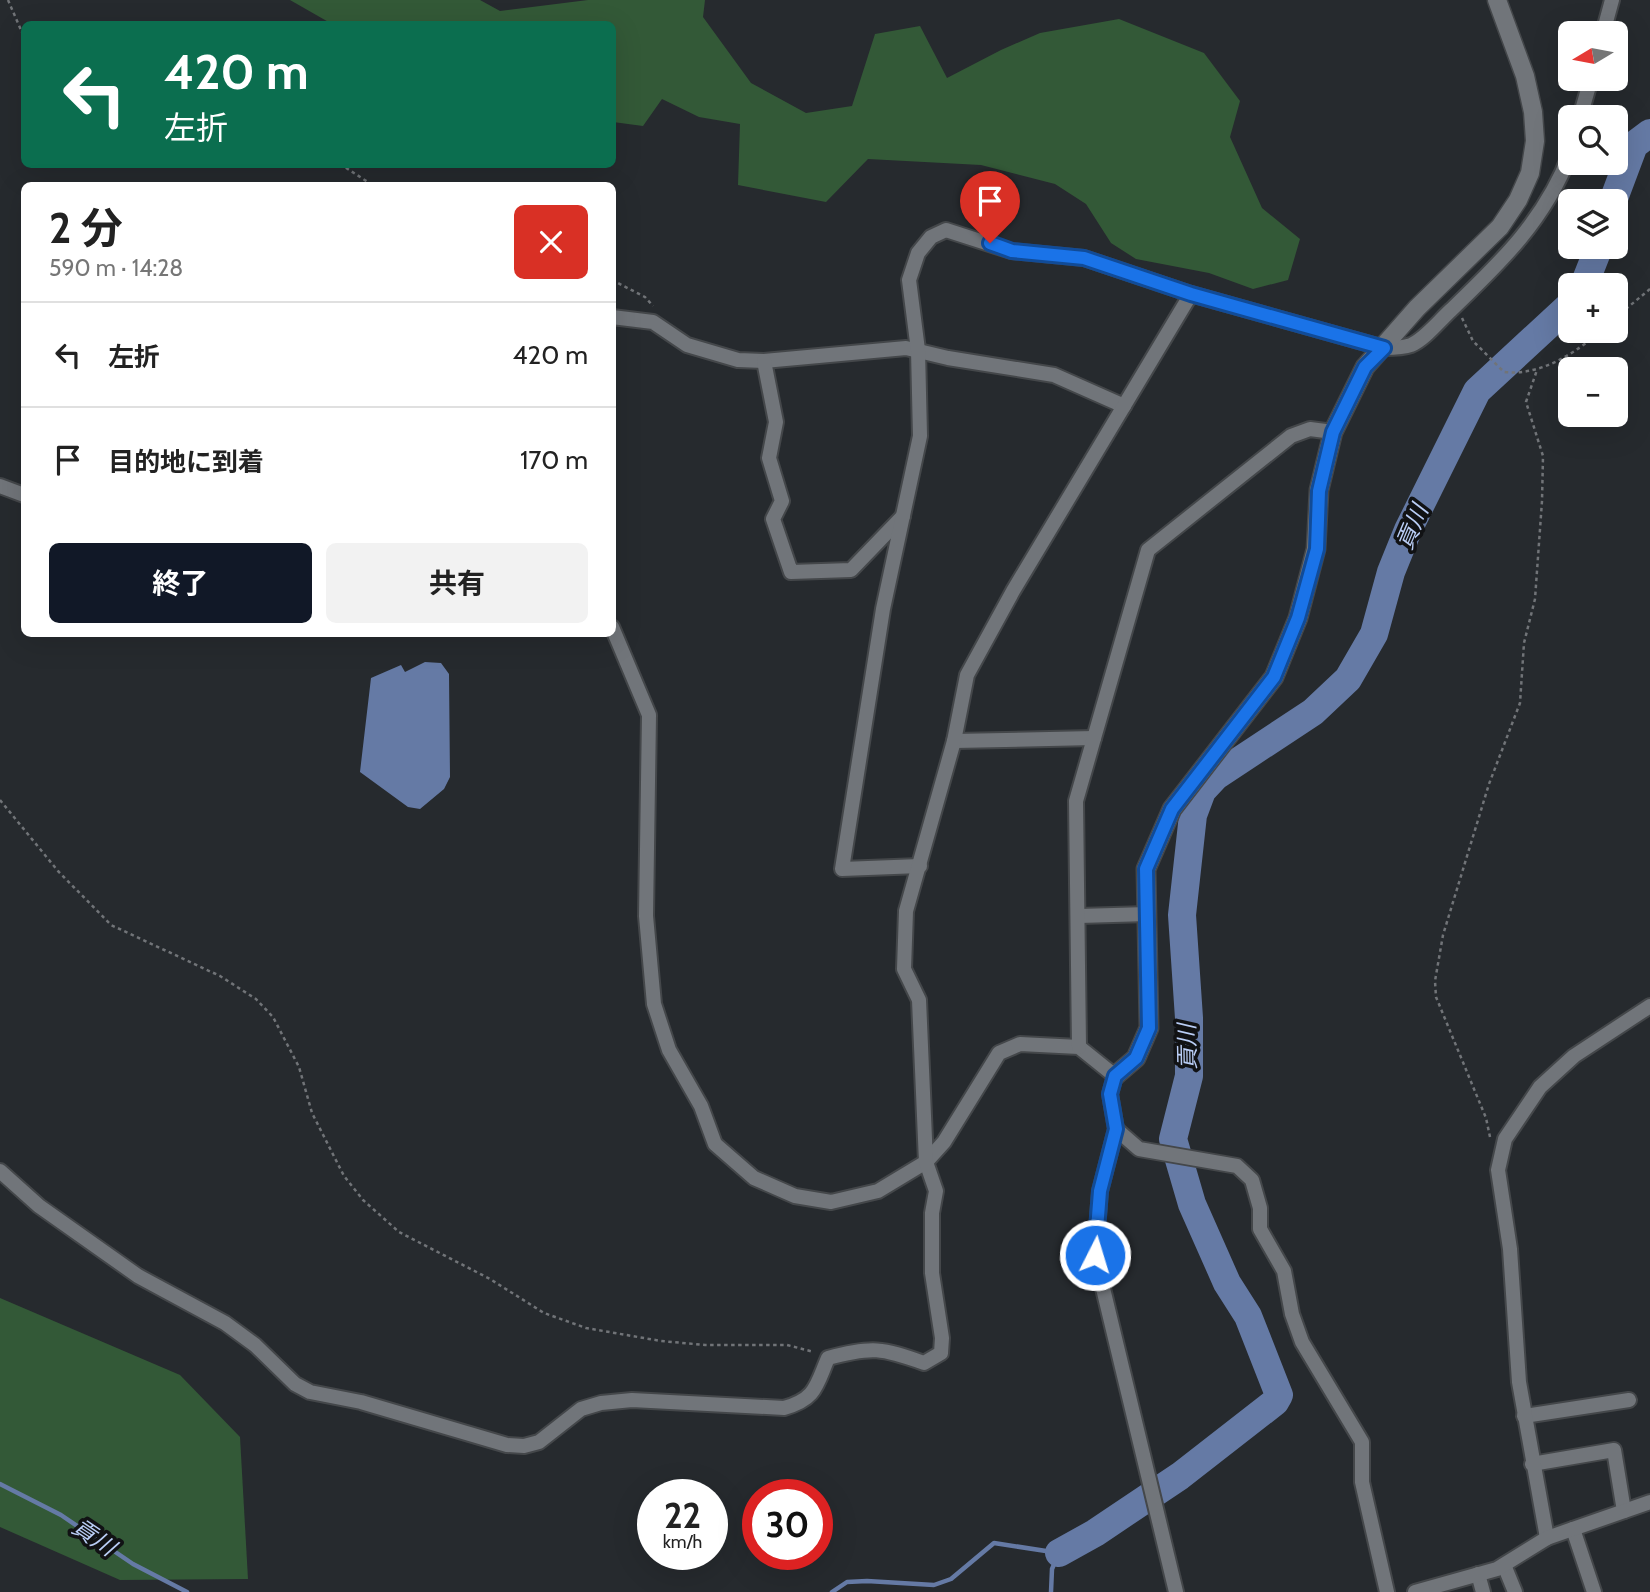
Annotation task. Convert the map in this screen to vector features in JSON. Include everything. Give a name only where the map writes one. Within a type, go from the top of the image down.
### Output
[{"type":"street","points":[[1177,1592],[1095,1255],[1100,1191],[1116,1129],[1110,1094],[1115,1076],[1136,1058],[1149,1028],[1146,869],[1172,809],[1274,677],[1298,618],[1317,549],[1319,491],[1333,432],[1365,367],[1418,308],[1500,227],[1518,200],[1530,173],[1535,141],[1533,111],[1525,76],[1497,0]]},
{"type":"street","points":[[1606,21],[1612,0]]},
{"type":"street","points":[[920,866],[842,869],[883,609],[920,436],[918,350],[909,280],[918,253],[930,237],[946,230],[1012,251],[1084,258],[1191,294],[1384,348],[1411,345],[1493,270],[1540,216],[1562,175]]},
{"type":"street","points":[[0,1171],[39,1206],[138,1276],[225,1323],[255,1345],[295,1384],[310,1392],[361,1402],[507,1445],[539,1442],[581,1409],[601,1403],[632,1400],[784,1408],[803,1403],[813,1394],[828,1358],[884,1349],[924,1363],[941,1353],[942,1338],[932,1273],[932,1213],[936,1191],[926,1162],[919,1000],[904,969],[906,911],[954,741],[967,675],[1013,591],[1191,294]]},
{"type":"street","points":[[616,317],[653,322],[687,345],[738,360],[906,348],[948,358],[1054,375],[1124,407]]},
{"type":"street","points":[[764,360],[776,422],[769,458],[782,500],[773,519],[790,572],[850,570],[904,515]]},
{"type":"street","points":[[1079,1046],[1076,801],[1148,550],[1291,436],[1310,429],[1333,432]]},
{"type":"street","points":[[0,487],[21,494]]},
{"type":"street","points":[[616,637],[649,715],[646,916],[654,1004],[669,1050],[701,1106],[715,1144],[754,1178],[795,1196],[831,1202],[878,1191],[926,1162],[951,1132],[999,1053],[1020,1044],[1079,1046],[1115,1076]]},
{"type":"street","points":[[954,741],[1094,738]]},
{"type":"street","points":[[1079,916],[1147,914]]},
{"type":"street","points":[[1547,1538],[1524,1416],[1510,1249],[1498,1170],[1505,1139],[1539,1087],[1574,1056],[1649,1008]]},
{"type":"street","points":[[1116,1129],[1139,1149],[1237,1166],[1252,1180],[1260,1208],[1260,1228],[1283,1271],[1292,1314],[1302,1342],[1362,1442],[1362,1482],[1387,1592]]},
{"type":"street","points":[[1524,1416],[1629,1400]]},
{"type":"street","points":[[1532,1464],[1615,1450],[1624,1511]]},
{"type":"street","points":[[1415,1592],[1504,1565],[1547,1538],[1650,1502]]},
{"type":"street","points":[[1573,1529],[1594,1592]]},
{"type":"street","points":[[1504,1565],[1515,1592]]},
{"type":"street","points":[[1478,1574],[1483,1592]]},
{"type":"path","points":[[8,0],[21,30]]},
{"type":"path","points":[[346,168],[368,182]]},
{"type":"path","points":[[1628,307],[1650,289]]},
{"type":"path","points":[[1456,305],[1473,341],[1504,373],[1537,370],[1584,343]]},
{"type":"path","points":[[1492,1144],[1486,1118],[1436,997],[1435,981],[1443,935],[1489,784],[1520,704],[1524,643],[1535,599],[1542,501],[1543,456],[1526,402],[1537,370]]},
{"type":"path","points":[[0,800],[58,872],[111,925],[220,976],[256,999],[273,1017],[288,1041],[312,1113],[344,1176],[363,1200],[399,1232],[490,1279],[544,1313],[586,1328],[705,1345],[787,1345],[828,1358]]},
{"type":"green space","points":[[290,0],[480,0],[500,11],[588,0],[705,0],[703,17],[751,83],[806,113],[852,106],[875,34],[920,26],[947,78],[1040,33],[1119,19],[1204,53],[1240,101],[1230,137],[1262,208],[1300,239],[1288,280],[1253,289],[1209,273],[1136,259],[1111,243],[1086,204],[1055,184],[981,165],[868,159],[826,202],[738,185],[740,124],[699,117],[662,99],[643,126],[616,122],[616,21],[327,21]]},
{"type":"green space","points":[[0,1298],[180,1375],[240,1437],[248,1579],[120,1580],[0,1527]]},
{"type":"water","points":[[425,662],[441,663],[449,674],[450,777],[444,789],[420,809],[408,807],[360,772],[371,678],[401,665],[405,672]]},
{"type":"waterway","name":"貢川","points":[[1618,189],[1634,145],[1650,133]]},
{"type":"waterway","name":"貢川","points":[[1589,273],[1594,259]]},
{"type":"waterway","name":"貢川","points":[[1059,1553],[1095,1533],[1180,1476],[1275,1402],[1279,1395],[1248,1316],[1227,1283],[1192,1204],[1173,1139],[1189,1076],[1189,1018],[1182,915],[1193,815],[1202,791],[1216,776],[1313,712],[1348,679],[1374,634],[1391,572],[1408,530],[1477,391],[1558,316]]},
{"type":"waterway","name":"貢川","points":[[0,1484],[61,1515],[133,1564],[187,1592]]},
{"type":"waterway","name":"貢川","points":[[832,1592],[847,1582],[934,1585],[951,1579],[994,1543],[1059,1553],[1052,1569],[1051,1592]]},
{"type":"route","points":[[990,243],[1012,251],[1084,258],[1191,294],[1231,303],[1384,348],[1365,367],[1333,432],[1319,491],[1317,549],[1298,618],[1274,677],[1172,809],[1146,869],[1149,1028],[1136,1058],[1115,1076],[1110,1094],[1116,1129],[1100,1191],[1095,1255]]}]
